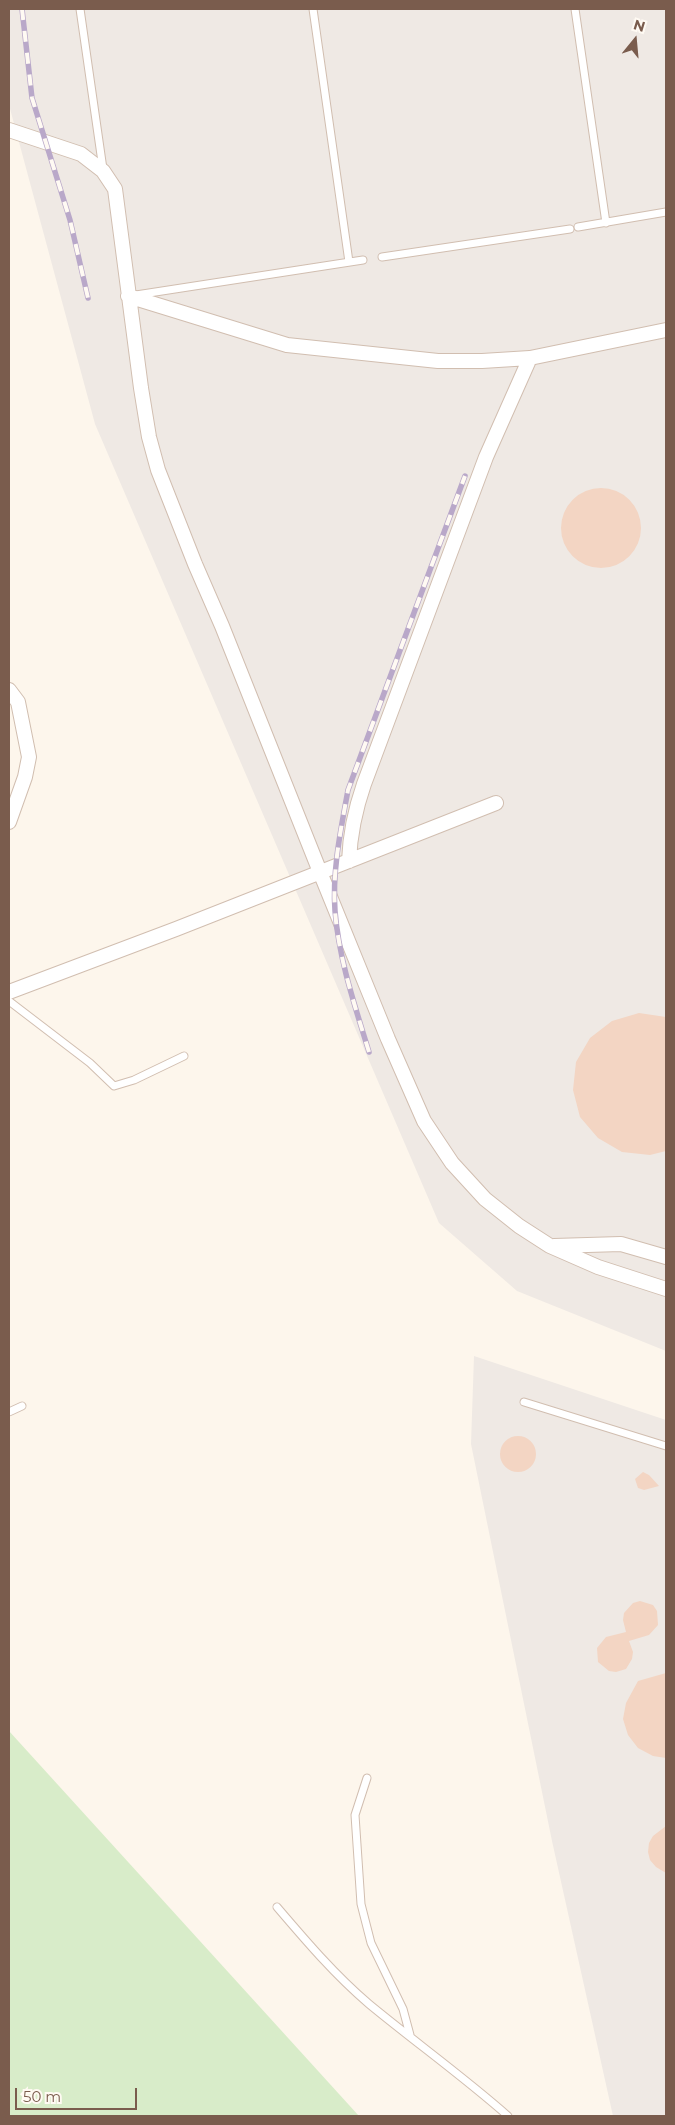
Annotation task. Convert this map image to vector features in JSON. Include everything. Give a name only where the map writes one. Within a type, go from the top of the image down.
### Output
[{"type":"street","points":[[9,130],[81,154],[103,171],[115,189],[128,296],[149,437],[158,470],[388,1039],[424,1121],[452,1163],[485,1199],[519,1226],[550,1246],[598,1267],[666,1289]]},
{"type":"street","points":[[128,296],[287,345],[438,361],[530,358],[666,330]]},
{"type":"street","points":[[349,861],[350,835],[356,807],[364,784],[486,456],[530,358]]},
{"type":"street","points":[[9,690],[18,702],[29,756],[25,777],[9,822]]},
{"type":"street","points":[[9,992],[496,803]]},
{"type":"street","points":[[550,1246],[621,1244],[666,1257]]},
{"type":"lane","points":[[80,9],[103,171]]},
{"type":"lane","points":[[314,9],[348,262]]},
{"type":"lane","points":[[575,9],[606,222]]},
{"type":"lane","points":[[578,227],[666,212]]},
{"type":"lane","points":[[382,257],[570,229]]},
{"type":"lane","points":[[128,296],[363,260]]},
{"type":"lane","points":[[9,1001],[68,1046],[114,1086],[134,1080],[184,1056]]},
{"type":"lane","points":[[524,1402],[666,1446]]},
{"type":"lane","points":[[9,1412],[22,1406]]},
{"type":"lane","points":[[367,1778],[354,1815],[361,1904],[371,1943],[402,2009],[410,2036]]},
{"type":"lane","points":[[278,1907],[316,1954],[368,2003],[477,2088],[508,2116]]},
{"type":"shaded area","points":[[9,9],[666,9],[666,1351],[517,1291],[439,1223],[95,424],[9,105]]},
{"type":"shaded area","points":[[474,1356],[666,1420],[666,2116],[613,2116],[552,1841],[471,1444]]},
{"type":"green space","points":[[9,1731],[359,2116],[9,2116]]},
{"type":"building","points":[[601,488],[616,491],[629,500],[638,513],[641,528],[638,543],[629,556],[616,565],[601,568],[586,565],[573,556],[564,543],[561,528],[564,513],[573,500],[586,491]]},
{"type":"building","points":[[639,1013],[666,1017],[666,1151],[650,1155],[622,1152],[598,1138],[580,1117],[573,1090],[576,1062],[590,1038],[612,1021]]},
{"type":"building","points":[[518,1436],[525,1437],[531,1441],[535,1447],[535,1461],[531,1467],[525,1471],[518,1472],[511,1471],[505,1467],[501,1461],[500,1454],[501,1447],[505,1441],[511,1437]]},
{"type":"building","points":[[643,1472],[649,1475],[659,1486],[644,1490],[638,1488],[635,1479]]},
{"type":"building","points":[[640,1601],[653,1605],[657,1611],[658,1625],[649,1635],[629,1641],[633,1652],[632,1659],[626,1669],[616,1672],[609,1671],[598,1662],[597,1648],[606,1637],[626,1632],[623,1620],[624,1613],[633,1603]]},
{"type":"building","points":[[666,1673],[666,1758],[653,1756],[638,1748],[628,1735],[623,1719],[626,1703],[638,1681]]},
{"type":"building","points":[[666,1826],[666,1873],[656,1867],[650,1860],[648,1852],[649,1843],[653,1836]]},
{"type":"railway","points":[[22,9],[32,98],[70,220],[88,298]]},
{"type":"railway","points":[[369,1052],[348,983],[337,929],[334,896],[340,835],[348,790],[465,476]]}]
